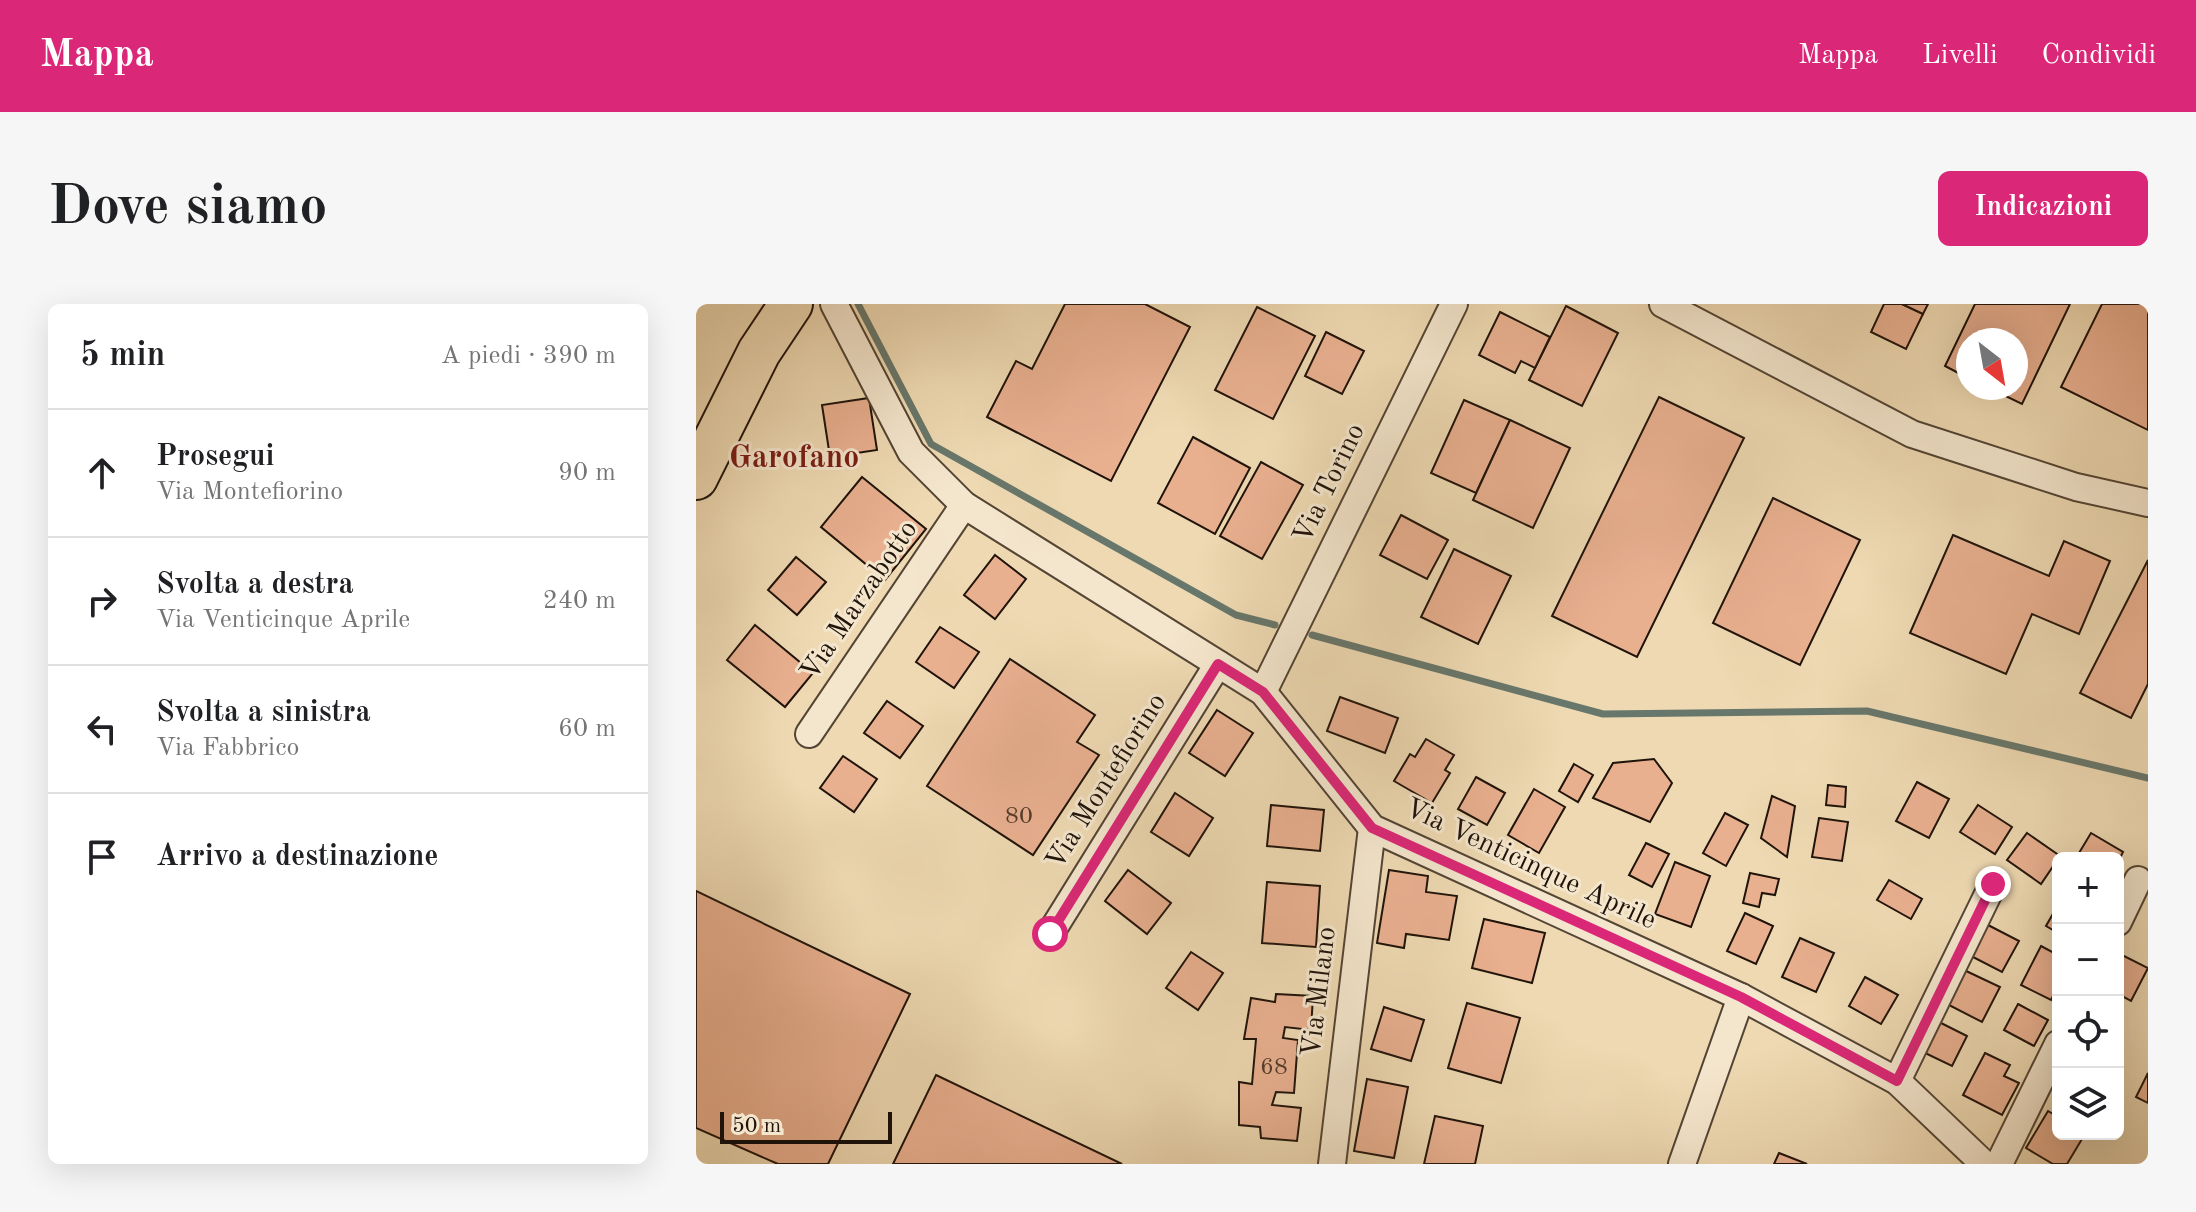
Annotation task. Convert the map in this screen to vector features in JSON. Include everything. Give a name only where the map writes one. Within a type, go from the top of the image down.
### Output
[{"type":"main road","points":[[696,478],[759,352],[791,304]]},
{"type":"street","name":"Via Venticinque Aprile","points":[[834,304],[911,452],[964,505],[1263,692],[1372,828],[1741,997],[1897,1081],[1984,1164]]},
{"type":"street","name":"Via Torino","points":[[1263,692],[1454,304]]},
{"type":"street","points":[[1663,304],[1912,434],[2076,487],[2148,503]]},
{"type":"street","name":"Via Marzabotto","points":[[809,734],[964,505]]},
{"type":"street","name":"Via Montefiorino","points":[[1050,934],[1218,664]]},
{"type":"street","name":"Via Milano","points":[[1332,1164],[1372,828]]},
{"type":"street","points":[[2124,909],[2138,880]]},
{"type":"street","points":[[1897,1081],[1993,884]]},
{"type":"street","points":[[1682,1164],[1741,997]]},
{"type":"street","points":[[1999,1164],[2052,1056]]},
{"type":"building","points":[[1065,304],[1145,304],[1190,327],[1111,481],[987,417],[1016,361],[1032,369]]},
{"type":"building","points":[[1884,304],[1902,304],[1923,314],[1906,349],[1871,332]]},
{"type":"building","points":[[1902,304],[1928,304],[1923,314]]},
{"type":"building","points":[[1975,304],[2070,304],[2028,392],[2028,328],[1963,328]]},
{"type":"building","points":[[2102,304],[2148,304],[2148,430],[2061,387]]},
{"type":"building","points":[[1566,306],[1618,333],[1582,406],[1529,380]]},
{"type":"building","points":[[1257,307],[1315,336],[1273,419],[1215,390]]},
{"type":"building","points":[[1500,312],[1550,337],[1535,368],[1521,361],[1515,373],[1479,355]]},
{"type":"building","points":[[1326,332],[1364,351],[1342,394],[1305,376]]},
{"type":"building","points":[[1956,343],[1956,372],[1945,366]]},
{"type":"building","points":[[1659,397],[1744,438],[1637,657],[1552,616]]},
{"type":"building","points":[[869,398],[877,450],[830,457],[822,405]]},
{"type":"building","points":[[1464,400],[1510,420],[1476,493],[1431,473]]},
{"type":"building","points":[[1510,420],[1570,448],[1533,528],[1473,500]]},
{"type":"building","points":[[1193,437],[1250,468],[1215,534],[1158,503]]},
{"type":"building","points":[[1261,462],[1303,485],[1262,559],[1220,536]]},
{"type":"building","points":[[862,477],[926,529],[885,580],[821,527]]},
{"type":"building","points":[[1773,498],[1860,540],[1800,665],[1713,623]]},
{"type":"building","points":[[1401,515],[1448,540],[1427,579],[1380,555]]},
{"type":"building","points":[[1953,535],[2049,576],[2064,541],[2110,561],[2079,634],[2032,614],[2006,674],[1910,633]]},
{"type":"building","points":[[1454,549],[1511,576],[1478,644],[1421,617]]},
{"type":"building","points":[[995,555],[1026,579],[995,619],[964,595]]},
{"type":"building","points":[[796,557],[826,582],[797,615],[768,590]]},
{"type":"building","points":[[2148,560],[2148,684],[2131,718],[2080,693]]},
{"type":"building","points":[[755,625],[813,673],[785,707],[727,660]]},
{"type":"building","points":[[940,627],[979,652],[954,688],[916,662]]},
{"type":"building","points":[[1010,659],[1095,715],[1077,742],[1099,755],[1033,855],[927,786]]},
{"type":"building","points":[[1340,697],[1398,718],[1385,753],[1327,731]]},
{"type":"building","points":[[887,701],[923,726],[900,758],[864,733]]},
{"type":"building","points":[[1217,710],[1253,733],[1225,776],[1189,753]]},
{"type":"building","points":[[1426,739],[1454,755],[1445,770],[1450,773],[1432,803],[1394,781],[1410,754],[1415,757]]},
{"type":"building","points":[[843,756],[877,779],[854,812],[820,788]]},
{"type":"building","points":[[1654,759],[1672,783],[1650,822],[1593,798],[1613,763]]},
{"type":"building","points":[[1574,764],[1593,775],[1578,802],[1559,791]]},
{"type":"building","points":[[1476,777],[1505,793],[1487,825],[1458,809]]},
{"type":"building","points":[[1917,782],[1949,799],[1929,838],[1896,821]]},
{"type":"building","points":[[1828,785],[1846,787],[1845,807],[1826,805]]},
{"type":"building","points":[[1534,789],[1565,807],[1539,853],[1508,835]]},
{"type":"building","points":[[1175,793],[1213,818],[1189,856],[1151,832]]},
{"type":"building","points":[[1772,796],[1795,806],[1787,857],[1761,838]]},
{"type":"building","points":[[1271,805],[1324,810],[1320,851],[1267,846]]},
{"type":"building","points":[[1978,805],[2012,827],[1995,854],[1960,832]]},
{"type":"building","points":[[1725,813],[1748,825],[1726,866],[1703,853]]},
{"type":"building","points":[[1819,818],[1848,822],[1842,861],[1812,857]]},
{"type":"building","points":[[2027,833],[2054,852],[2052,868],[2041,884],[2007,860]]},
{"type":"building","points":[[2091,833],[2123,852],[2080,852]]},
{"type":"building","points":[[1646,843],[1669,854],[1652,887],[1629,875]]},
{"type":"building","points":[[1675,862],[1710,876],[1691,927],[1655,914]]},
{"type":"building","points":[[1128,870],[1171,903],[1147,934],[1105,901]]},
{"type":"building","points":[[1389,870],[1428,876],[1426,892],[1457,896],[1449,940],[1406,934],[1404,948],[1377,943]]},
{"type":"building","points":[[1750,873],[1779,879],[1775,895],[1762,893],[1759,907],[1743,903]]},
{"type":"building","points":[[1889,880],[1922,899],[1911,919],[1877,900]]},
{"type":"building","points":[[1267,882],[1320,886],[1316,947],[1262,943]]},
{"type":"building","points":[[696,891],[910,994],[828,1164],[778,1164],[696,1128]]},
{"type":"building","points":[[1745,913],[1773,926],[1756,964],[1727,951]]},
{"type":"building","points":[[2052,916],[2052,930],[2046,926]]},
{"type":"building","points":[[1484,919],[1545,933],[1532,983],[1472,968]]},
{"type":"building","points":[[1988,925],[2019,941],[2002,972],[1971,956]]},
{"type":"building","points":[[1800,938],[1834,953],[1816,992],[1782,977]]},
{"type":"building","points":[[2041,946],[2052,952],[2051,1000],[2021,985]]},
{"type":"building","points":[[1191,952],[1223,973],[1198,1010],[1166,988]]},
{"type":"building","points":[[2124,956],[2148,968],[2131,1001],[2124,997]]},
{"type":"building","points":[[1964,970],[2000,987],[1982,1022],[1947,1004]]},
{"type":"building","points":[[1865,977],[1898,995],[1881,1024],[1849,1006]]},
{"type":"building","points":[[1276,994],[1313,996],[1311,1030],[1285,1027],[1283,1038],[1298,1040],[1294,1093],[1276,1092],[1272,1105],[1301,1108],[1297,1141],[1261,1138],[1260,1127],[1239,1125],[1239,1082],[1252,1084],[1256,1039],[1244,1039],[1251,998],[1275,1002]]},
{"type":"building","points":[[1467,1003],[1520,1018],[1501,1083],[1448,1068]]},
{"type":"building","points":[[2018,1004],[2048,1020],[2034,1046],[2004,1030]]},
{"type":"building","points":[[1384,1007],[1424,1020],[1411,1061],[1371,1049]]},
{"type":"building","points":[[1939,1022],[1967,1036],[1952,1066],[1923,1052]]},
{"type":"building","points":[[1985,1053],[2010,1065],[2004,1076],[2019,1083],[2002,1115],[1963,1095]]},
{"type":"building","points":[[2148,1073],[2148,1103],[2136,1097]]},
{"type":"building","points":[[936,1075],[1122,1164],[893,1164]]},
{"type":"building","points":[[1367,1079],[1408,1087],[1394,1158],[1354,1151]]},
{"type":"building","points":[[2048,1111],[2052,1113],[2052,1140],[2081,1140],[2067,1164],[2053,1164],[2026,1148]]},
{"type":"building","points":[[1435,1116],[1483,1126],[1475,1164],[1424,1164]]},
{"type":"building","points":[[1779,1153],[1807,1164],[1774,1164]]},
{"type":"waterway","points":[[858,304],[931,444],[1236,615],[1275,625]]},
{"type":"waterway","points":[[1312,635],[1603,714],[1867,711],[2148,778]]},
{"type":"district","name":"Garofano","points":[[794,459]]},
{"type":"route","points":[[1050,934],[1218,664],[1263,692],[1372,828],[1741,997],[1897,1081],[1993,884]]}]
